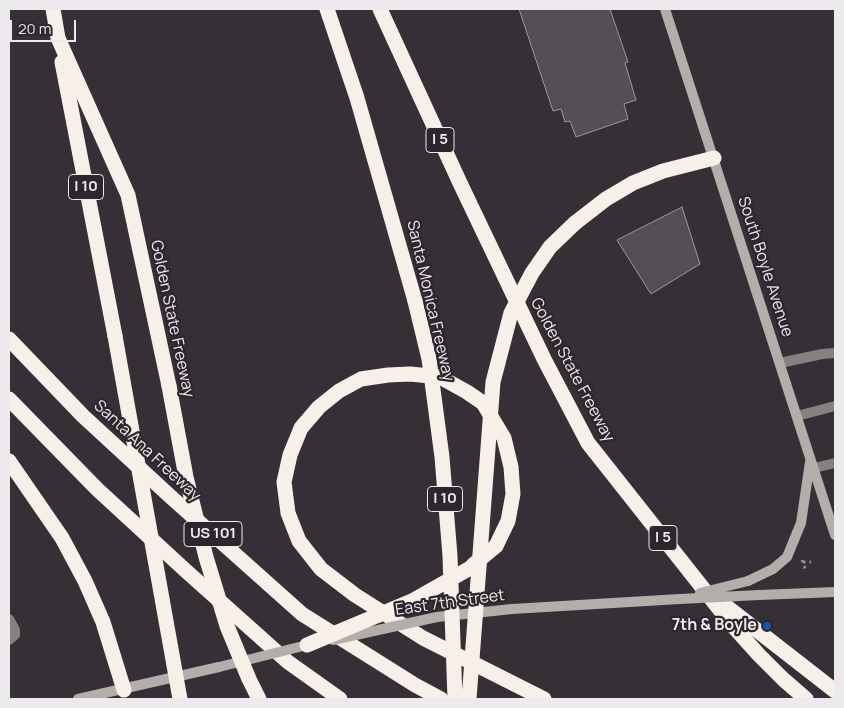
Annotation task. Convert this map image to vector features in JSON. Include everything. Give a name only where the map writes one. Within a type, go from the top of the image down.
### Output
[{"type":"highway","name":"Golden State Freeway","points":[[53,9],[58,38],[128,195],[169,386],[186,477],[206,557],[227,626],[259,699]]},
{"type":"highway","name":"Santa Monica Freeway","points":[[328,9],[357,98],[415,301],[429,360],[442,458],[450,556],[455,699]]},
{"type":"highway","name":"Golden State Freeway","points":[[380,9],[544,359],[588,443],[759,656],[806,699]]},
{"type":"highway","name":"I 10","points":[[58,38],[115,336],[180,699]]},
{"type":"highway","points":[[469,699],[493,382],[511,313],[532,273],[550,247],[575,223],[606,199],[633,183],[663,171],[714,158]]},
{"type":"highway","name":"Santa Ana Freeway","points":[[9,339],[83,416],[302,614],[415,685],[441,699]]},
{"type":"highway","points":[[307,645],[412,601],[472,567],[496,546],[508,521],[513,494],[511,467],[504,438],[483,403],[440,377],[410,374],[361,379],[339,391],[320,407],[301,428],[290,455],[284,482],[288,513],[298,540],[321,569],[355,595],[424,638],[544,699]]},
{"type":"highway","name":"US 101","points":[[9,399],[97,490],[177,563],[288,662],[340,699]]},
{"type":"highway","points":[[9,462],[62,538],[85,581],[103,622],[124,690]]},
{"type":"highway","points":[[707,592],[835,691]]},
{"type":"main road","name":"South Boyle Avenue","points":[[665,9],[835,535]]},
{"type":"main road","points":[[680,599],[748,581],[773,569],[787,556],[801,523],[812,463]]},
{"type":"main road","name":"East 7th Street","points":[[78,699],[124,690],[307,645],[437,617],[512,609],[835,592]]},
{"type":"lane","points":[[780,363],[835,353]]},
{"type":"lane","points":[[797,416],[835,406]]},
{"type":"lane","points":[[812,463],[835,463]]},
{"type":"lane","points":[[9,619],[15,630],[15,635],[9,640]]},
{"type":"path","points":[[803,562],[811,562]]},
{"type":"building","points":[[519,9],[610,9],[628,62],[625,63],[636,100],[624,104],[628,119],[576,137],[570,121],[565,122],[561,109],[553,111]]},
{"type":"building","points":[[682,207],[700,264],[651,294],[617,240]]},
{"type":"place","name":"7th & Boyle","points":[[767,626]]}]
